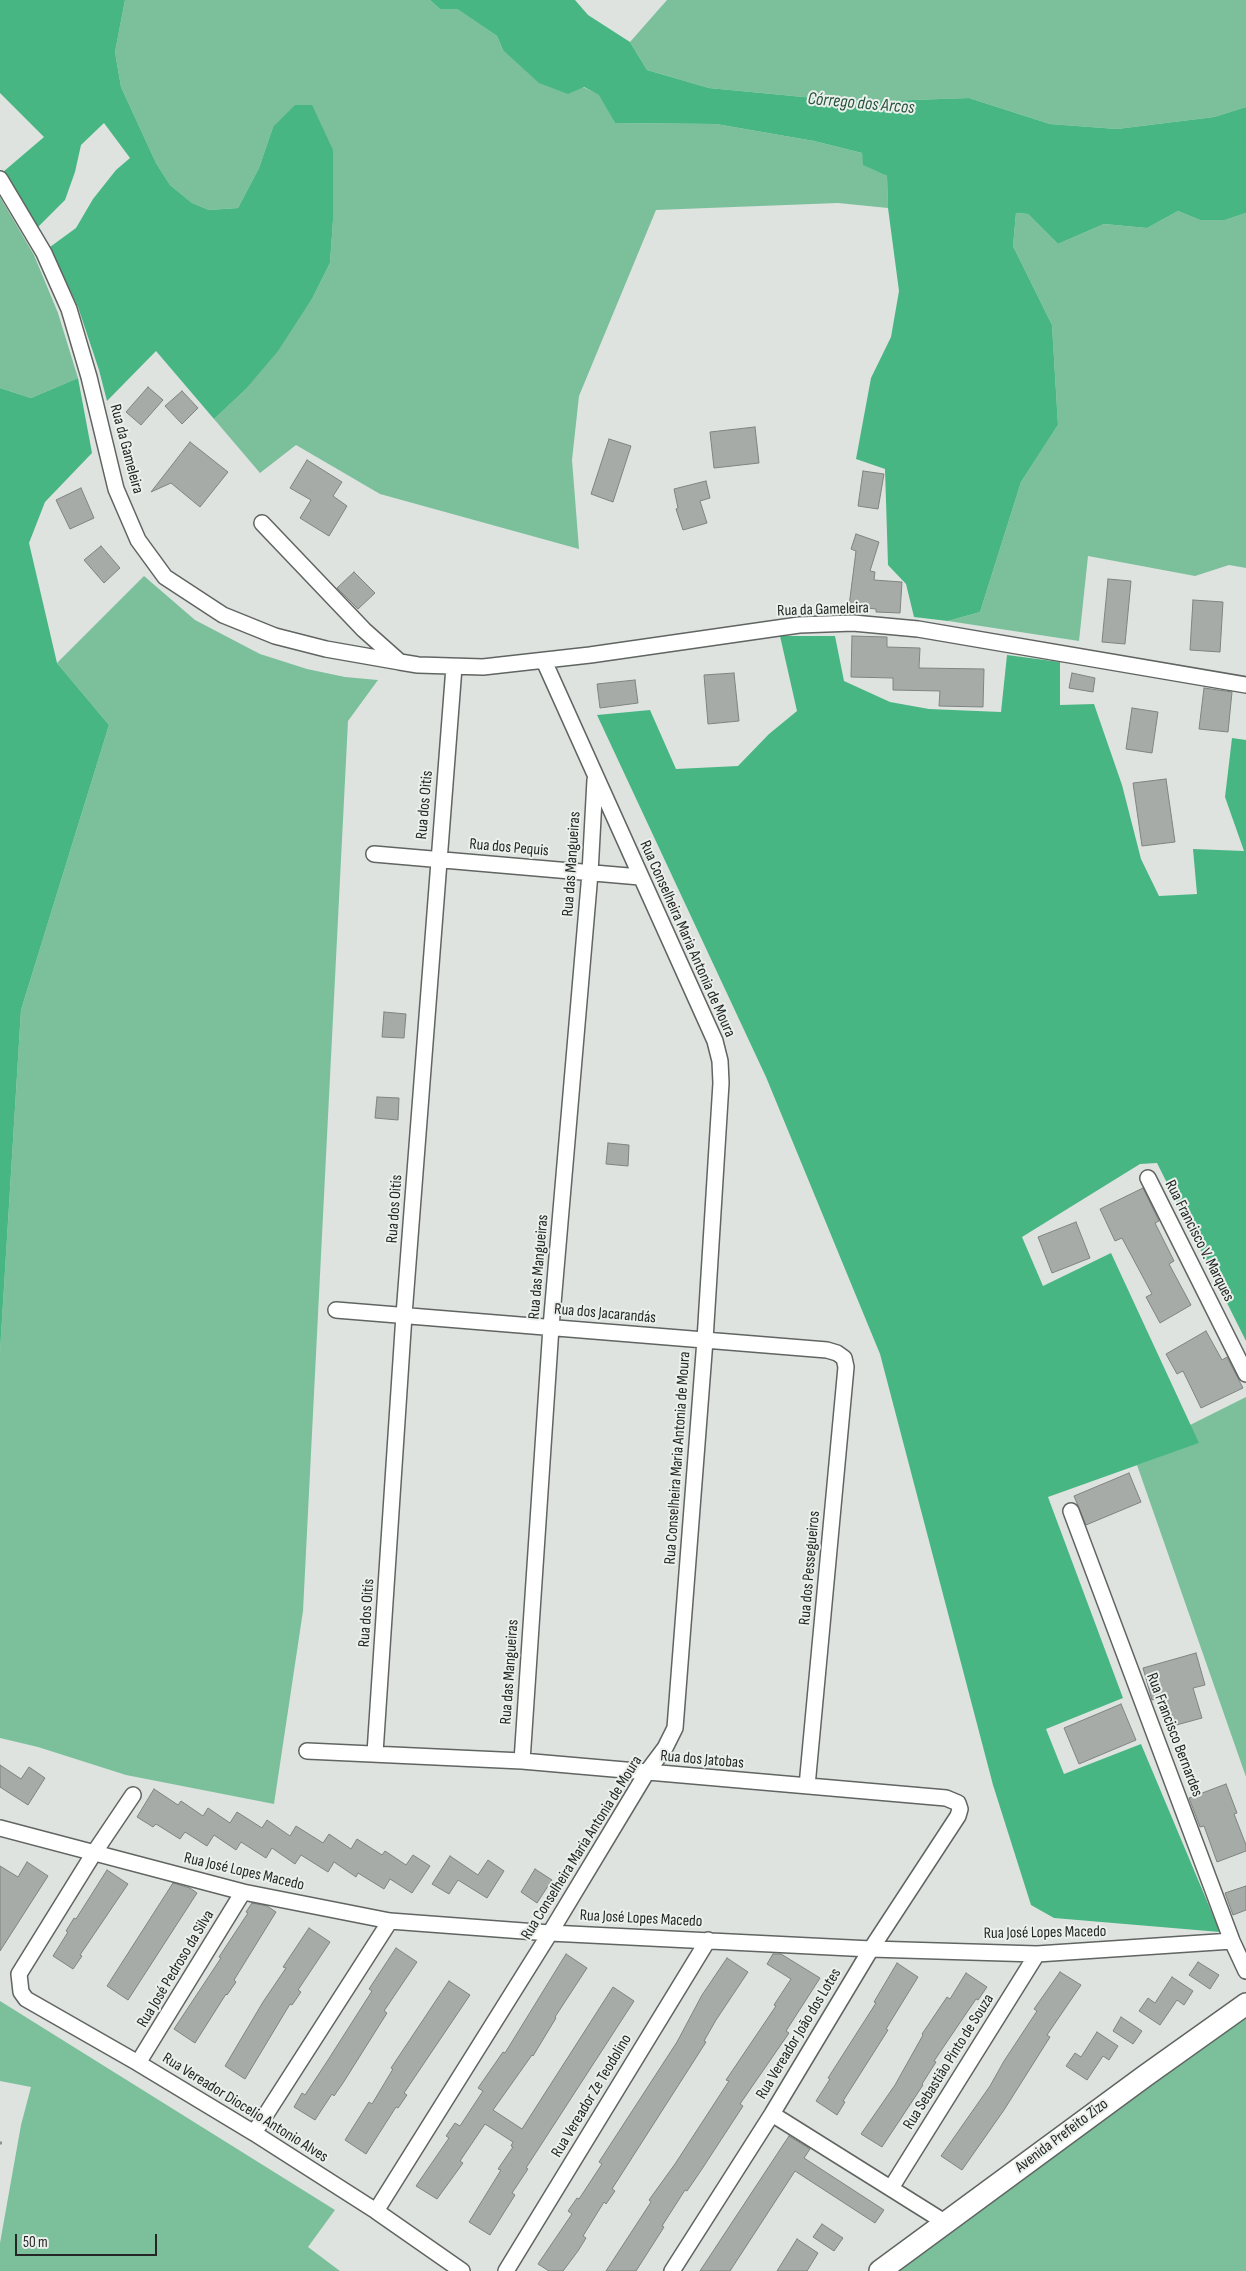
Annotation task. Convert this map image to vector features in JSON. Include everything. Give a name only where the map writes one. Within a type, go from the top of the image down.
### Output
[{"type":"main road","name":"Avenida Prefeito Zizo","points":[[880,2271],[1144,2076],[1246,2004]]},
{"type":"street","name":"Rua da Gameleira","points":[[0,179],[44,253],[69,309],[89,377],[116,489],[138,540],[165,576],[223,615],[275,636],[326,649],[400,662],[454,667],[483,667],[544,661],[799,625],[853,623],[918,629],[1246,684]]},
{"type":"street","points":[[262,523],[364,630],[400,662]]},
{"type":"street","name":"Rua Conselheira Maria Antonia de Moura","points":[[376,2211],[550,1933],[647,1772],[665,1748],[675,1728],[705,1340],[721,1083],[720,1061],[715,1041],[544,661]]},
{"type":"street","name":"Rua dos Oitis","points":[[375,1753],[404,1315],[454,667]]},
{"type":"street","name":"Rua das Mangueiras","points":[[522,1761],[551,1327],[590,873],[595,777]]},
{"type":"street","name":"Rua dos Pequis","points":[[374,854],[640,877]]},
{"type":"street","name":"Rua Francisco V. Marques","points":[[1148,1178],[1246,1374]]},
{"type":"street","name":"Rua dos Jacarandás","points":[[336,1310],[827,1350],[840,1355]]},
{"type":"street","name":"Rua dos Pessegueiros","points":[[807,1786],[846,1367],[844,1358],[840,1355]]},
{"type":"street","name":"Rua Francisco Bernardes","points":[[1071,1511],[1232,1941],[1246,1971]]},
{"type":"street","name":"Rua dos Jatobas","points":[[307,1751],[522,1761],[953,1800],[958,1803],[960,1809],[958,1816]]},
{"type":"street","points":[[94,1853],[133,1795]]},
{"type":"street","name":"Rua Vereador João dos Lotes","points":[[672,2271],[772,2114],[871,1949],[958,1816]]},
{"type":"street","name":"Rua José Lopes Macedo","points":[[0,1828],[243,1892],[390,1921],[550,1933],[871,1949],[1036,1954],[1232,1941]]},
{"type":"street","name":"Rua Vereador Diocelio Antonio Alves","points":[[94,1853],[19,1974],[21,1992],[26,1999],[138,2063],[254,2133],[376,2211],[462,2271]]},
{"type":"street","name":"Rua José Pedroso da Silva","points":[[138,2063],[243,1892]]},
{"type":"street","points":[[254,2133],[390,1921]]},
{"type":"street","name":"Rua Vereador Ze Teodolino","points":[[506,2271],[708,1940]]},
{"type":"street","name":"Rua Sebastião Pinto de Souza","points":[[891,2188],[1036,1954]]},
{"type":"street","points":[[772,2114],[946,2223]]},
{"type":"shaded area","points":[[0,0],[125,0],[115,52],[121,87],[156,163],[170,185],[192,203],[209,210],[238,208],[259,168],[273,127],[295,105],[312,105],[333,150],[333,220],[330,263],[313,297],[278,351],[245,390],[214,419],[156,351],[107,401],[78,307],[50,247],[76,228],[93,199],[116,170],[130,158],[104,123],[81,145],[75,172],[65,200],[38,227],[3,172],[44,137],[0,93]]},
{"type":"shaded area","points":[[125,0],[430,0],[440,9],[457,9],[497,36],[503,50],[600,95],[615,123],[716,124],[814,141],[862,153],[864,165],[887,176],[888,208],[838,203],[656,210],[579,396],[572,460],[579,549],[380,494],[296,445],[260,473],[214,419],[245,390],[313,297],[330,263],[333,220],[273,127],[259,168],[238,208],[209,210],[192,203],[170,185],[156,163],[121,87],[115,52]]},
{"type":"shaded area","points":[[430,0],[575,0],[588,15],[630,42],[647,70],[709,88],[856,102],[969,98],[1050,124],[1117,129],[1214,117],[1246,107],[1246,213],[1225,220],[1200,220],[1178,211],[1147,228],[1104,224],[1058,244],[1028,214],[1016,213],[1013,246],[1052,325],[1058,425],[1021,482],[980,612],[948,621],[914,617],[906,584],[888,565],[885,469],[856,459],[871,378],[891,337],[899,291],[888,208],[887,176],[863,165],[862,153],[814,141],[716,124],[615,123],[599,95],[584,87],[568,94],[539,83],[503,50],[497,36],[457,9],[440,9]]},
{"type":"shaded area","points":[[667,0],[1246,0],[1246,107],[1214,117],[1117,129],[1050,124],[969,98],[856,102],[709,88],[647,70],[630,42]]},
{"type":"shaded area","points":[[0,197],[34,255],[58,313],[78,378],[31,398],[0,388]]},
{"type":"shaded area","points":[[1178,211],[1200,220],[1225,220],[1246,213],[1246,568],[1229,565],[1195,576],[1088,556],[1079,641],[948,621],[980,612],[1021,482],[1058,425],[1052,325],[1013,246],[1016,213],[1028,214],[1058,244],[1104,224],[1147,228]]},
{"type":"shaded area","points":[[78,378],[92,453],[45,502],[29,543],[57,663],[109,725],[21,1010],[0,1352],[0,388],[31,398]]},
{"type":"shaded area","points":[[144,576],[195,620],[260,654],[307,669],[345,677],[378,680],[348,721],[303,1611],[274,1804],[126,1775],[38,1747],[0,1738],[0,1352],[21,1010],[109,725],[57,663]]},
{"type":"shaded area","points":[[780,636],[835,636],[844,681],[890,702],[929,709],[1001,712],[1007,655],[1060,662],[1060,705],[1094,704],[1122,785],[1141,859],[1159,896],[1197,894],[1193,849],[1244,851],[1225,797],[1232,738],[1246,740],[1246,1341],[1157,1163],[1140,1164],[1022,1237],[1043,1286],[1111,1253],[1199,1443],[1048,1497],[1123,1698],[1046,1729],[1064,1774],[1141,1744],[1220,1932],[1054,1918],[1031,1905],[993,1785],[880,1354],[766,1077],[597,715],[650,710],[676,769],[738,766],[769,734],[797,711]]},
{"type":"shaded area","points":[[1246,1397],[1246,1777],[1137,1465],[1198,1443],[1190,1425]]},
{"type":"shaded area","points":[[0,2001],[335,2210],[308,2247],[340,2271],[0,2271],[0,2243],[21,2125],[31,2087],[0,2081]]},
{"type":"shaded area","points":[[1246,2018],[1246,2271],[893,2271]]},
{"type":"building","points":[[148,387],[163,400],[141,425],[126,412]]},
{"type":"building","points":[[182,391],[198,408],[182,424],[165,406]]},
{"type":"building","points":[[755,427],[759,463],[714,468],[710,432]]},
{"type":"building","points":[[609,439],[631,446],[613,502],[591,494]]},
{"type":"building","points":[[190,442],[228,472],[200,507],[171,483],[151,492]]},
{"type":"building","points":[[307,460],[342,482],[333,496],[347,506],[329,536],[300,518],[311,500],[290,488]]},
{"type":"building","points":[[863,471],[884,474],[878,509],[858,506]]},
{"type":"building","points":[[706,481],[710,498],[700,501],[707,523],[683,530],[676,509],[678,508],[674,489]]},
{"type":"building","points":[[81,488],[94,518],[70,529],[56,500]]},
{"type":"building","points":[[856,534],[879,542],[870,571],[875,572],[874,580],[902,582],[900,613],[876,612],[876,609],[849,606],[856,551],[851,549]]},
{"type":"building","points":[[101,546],[120,568],[104,583],[84,560]]},
{"type":"building","points":[[354,572],[375,593],[358,609],[337,588]]},
{"type":"building","points":[[1108,579],[1131,581],[1125,644],[1102,642]]},
{"type":"building","points":[[1193,600],[1223,602],[1220,652],[1190,650]]},
{"type":"building","points":[[852,636],[887,637],[887,647],[920,648],[919,668],[984,669],[983,707],[939,706],[940,691],[893,690],[893,678],[851,677]]},
{"type":"building","points":[[734,673],[739,721],[708,724],[704,675]]},
{"type":"building","points":[[1072,673],[1095,678],[1093,692],[1069,688]]},
{"type":"building","points":[[635,680],[638,703],[600,708],[597,684]]},
{"type":"building","points":[[1204,688],[1232,692],[1228,732],[1199,729]]},
{"type":"building","points":[[1132,708],[1158,712],[1152,753],[1126,749]]},
{"type":"building","points":[[1166,779],[1175,842],[1142,846],[1133,783]]},
{"type":"building","points":[[384,1012],[406,1014],[404,1038],[382,1037]]},
{"type":"building","points":[[377,1097],[399,1098],[398,1120],[375,1118]]},
{"type":"building","points":[[608,1143],[629,1145],[628,1166],[606,1164]]},
{"type":"building","points":[[1143,1188],[1159,1221],[1155,1223],[1174,1261],[1169,1264],[1191,1305],[1160,1323],[1146,1297],[1152,1294],[1122,1238],[1115,1241],[1100,1209]]},
{"type":"building","points":[[1076,1222],[1090,1258],[1052,1273],[1038,1237]]},
{"type":"building","points":[[1206,1331],[1222,1360],[1227,1357],[1243,1388],[1201,1408],[1183,1371],[1177,1374],[1166,1354]]},
{"type":"building","points":[[1129,1473],[1141,1502],[1086,1525],[1074,1496]]},
{"type":"building","points":[[1196,1653],[1205,1685],[1193,1688],[1202,1718],[1169,1727],[1161,1698],[1152,1700],[1143,1668]]},
{"type":"building","points":[[1121,1704],[1136,1740],[1079,1764],[1064,1728]]},
{"type":"building","points":[[0,1765],[21,1779],[29,1767],[45,1778],[28,1805],[0,1787]]},
{"type":"building","points":[[1226,1784],[1237,1813],[1234,1814],[1246,1845],[1246,1851],[1217,1862],[1204,1826],[1200,1827],[1189,1798]]},
{"type":"building","points":[[154,1789],[178,1805],[181,1801],[203,1816],[208,1808],[230,1823],[237,1812],[262,1828],[267,1820],[290,1836],[296,1826],[323,1843],[329,1834],[351,1849],[357,1839],[382,1855],[385,1851],[406,1865],[413,1855],[430,1866],[412,1893],[390,1879],[384,1889],[358,1873],[356,1877],[334,1862],[328,1872],[301,1855],[295,1864],[272,1848],[266,1858],[241,1842],[236,1850],[214,1835],[207,1846],[185,1832],[180,1839],[156,1824],[153,1827],[137,1817]]},
{"type":"building","points":[[450,1856],[478,1875],[488,1860],[504,1871],[487,1898],[458,1880],[449,1894],[432,1884]]},
{"type":"building","points":[[27,1862],[48,1876],[0,1951],[0,1866],[18,1877]]},
{"type":"building","points":[[535,1869],[552,1880],[537,1903],[521,1892]]},
{"type":"building","points":[[107,1870],[128,1884],[80,1955],[82,1956],[73,1969],[53,1956],[68,1932],[66,1931],[74,1918],[76,1919]]},
{"type":"building","points":[[173,1883],[190,1888],[197,1893],[128,2000],[107,1986]]},
{"type":"building","points":[[1246,1886],[1246,1910],[1233,1915],[1225,1893]]},
{"type":"building","points":[[252,1903],[267,1906],[276,1912],[234,1980],[236,1982],[226,1994],[195,2043],[174,2029],[221,1958],[219,1957],[248,1913],[246,1912]]},
{"type":"building","points":[[309,1928],[330,1942],[298,1990],[301,1992],[292,2005],[290,2004],[245,2079],[225,2066],[263,2002],[286,1968],[283,1967]]},
{"type":"building","points":[[396,1948],[417,1962],[384,2011],[387,2013],[343,2083],[334,2096],[332,2094],[315,2120],[294,2107],[302,2093],[305,2095],[328,2060],[372,1991],[369,1989]]},
{"type":"building","points":[[566,1954],[587,1968],[555,2017],[533,2056],[493,2110],[522,2129],[613,1987],[634,2001],[526,2168],[528,2169],[512,2193],[515,2195],[490,2235],[469,2222],[501,2170],[498,2169],[513,2147],[511,2146],[513,2142],[485,2124],[460,2161],[463,2163],[437,2199],[416,2186],[449,2138],[446,2136],[455,2123],[460,2126],[483,2091],[478,2088],[503,2052],[505,2053]]},
{"type":"building","points":[[773,1954],[781,1954],[820,1978],[786,2031],[789,2033],[740,2104],[743,2106],[687,2191],[685,2190],[636,2271],[606,2271],[651,2202],[649,2200],[729,2081],[726,2080],[776,2006],[774,2005],[791,1979],[767,1964]]},
{"type":"building","points":[[727,1958],[748,1972],[716,2020],[704,2041],[706,2042],[612,2189],[615,2191],[606,2204],[604,2202],[583,2236],[586,2238],[578,2251],[563,2271],[549,2271],[538,2264],[572,2214],[568,2211],[577,2198],[579,2199],[602,2164],[599,2162],[677,2042],[702,1995]]},
{"type":"building","points":[[1198,1962],[1219,1975],[1210,1989],[1189,1975]]},
{"type":"building","points":[[897,1963],[918,1977],[886,2029],[888,2030],[843,2101],[845,2102],[837,2115],[816,2101],[830,2079],[828,2078],[876,2003],[874,2002]]},
{"type":"building","points":[[1060,1972],[1081,1985],[1047,2035],[1050,2037],[1004,2110],[962,2170],[941,2156],[990,2086],[1037,2011],[1034,2009]]},
{"type":"building","points":[[966,1973],[987,1987],[978,2000],[976,1999],[934,2061],[936,2062],[923,2085],[882,2147],[861,2134],[895,2085],[922,2034],[947,1997],[950,1999]]},
{"type":"building","points":[[1172,1977],[1193,1991],[1184,2005],[1177,2000],[1160,2025],[1139,2011],[1148,1998],[1155,2003]]},
{"type":"building","points":[[449,1981],[470,1995],[404,2093],[407,2095],[398,2108],[396,2107],[366,2154],[345,2140],[369,2102],[372,2104],[393,2069],[391,2068]]},
{"type":"building","points":[[1121,2017],[1142,2031],[1133,2044],[1113,2031]]},
{"type":"building","points":[[1097,2032],[1118,2046],[1109,2060],[1103,2056],[1087,2080],[1066,2066],[1075,2053],[1081,2057]]},
{"type":"building","points":[[789,2136],[810,2149],[804,2158],[884,2210],[875,2223],[795,2171],[730,2271],[700,2271]]},
{"type":"building","points":[[822,2224],[843,2238],[834,2251],[813,2237]]},
{"type":"building","points":[[797,2239],[818,2253],[807,2271],[777,2271]]},
{"type":"waterway","name":"Córrego dos Arcos","points":[[513,0],[555,44],[629,104],[714,104],[881,123],[964,126],[1098,141],[1246,139]]}]
